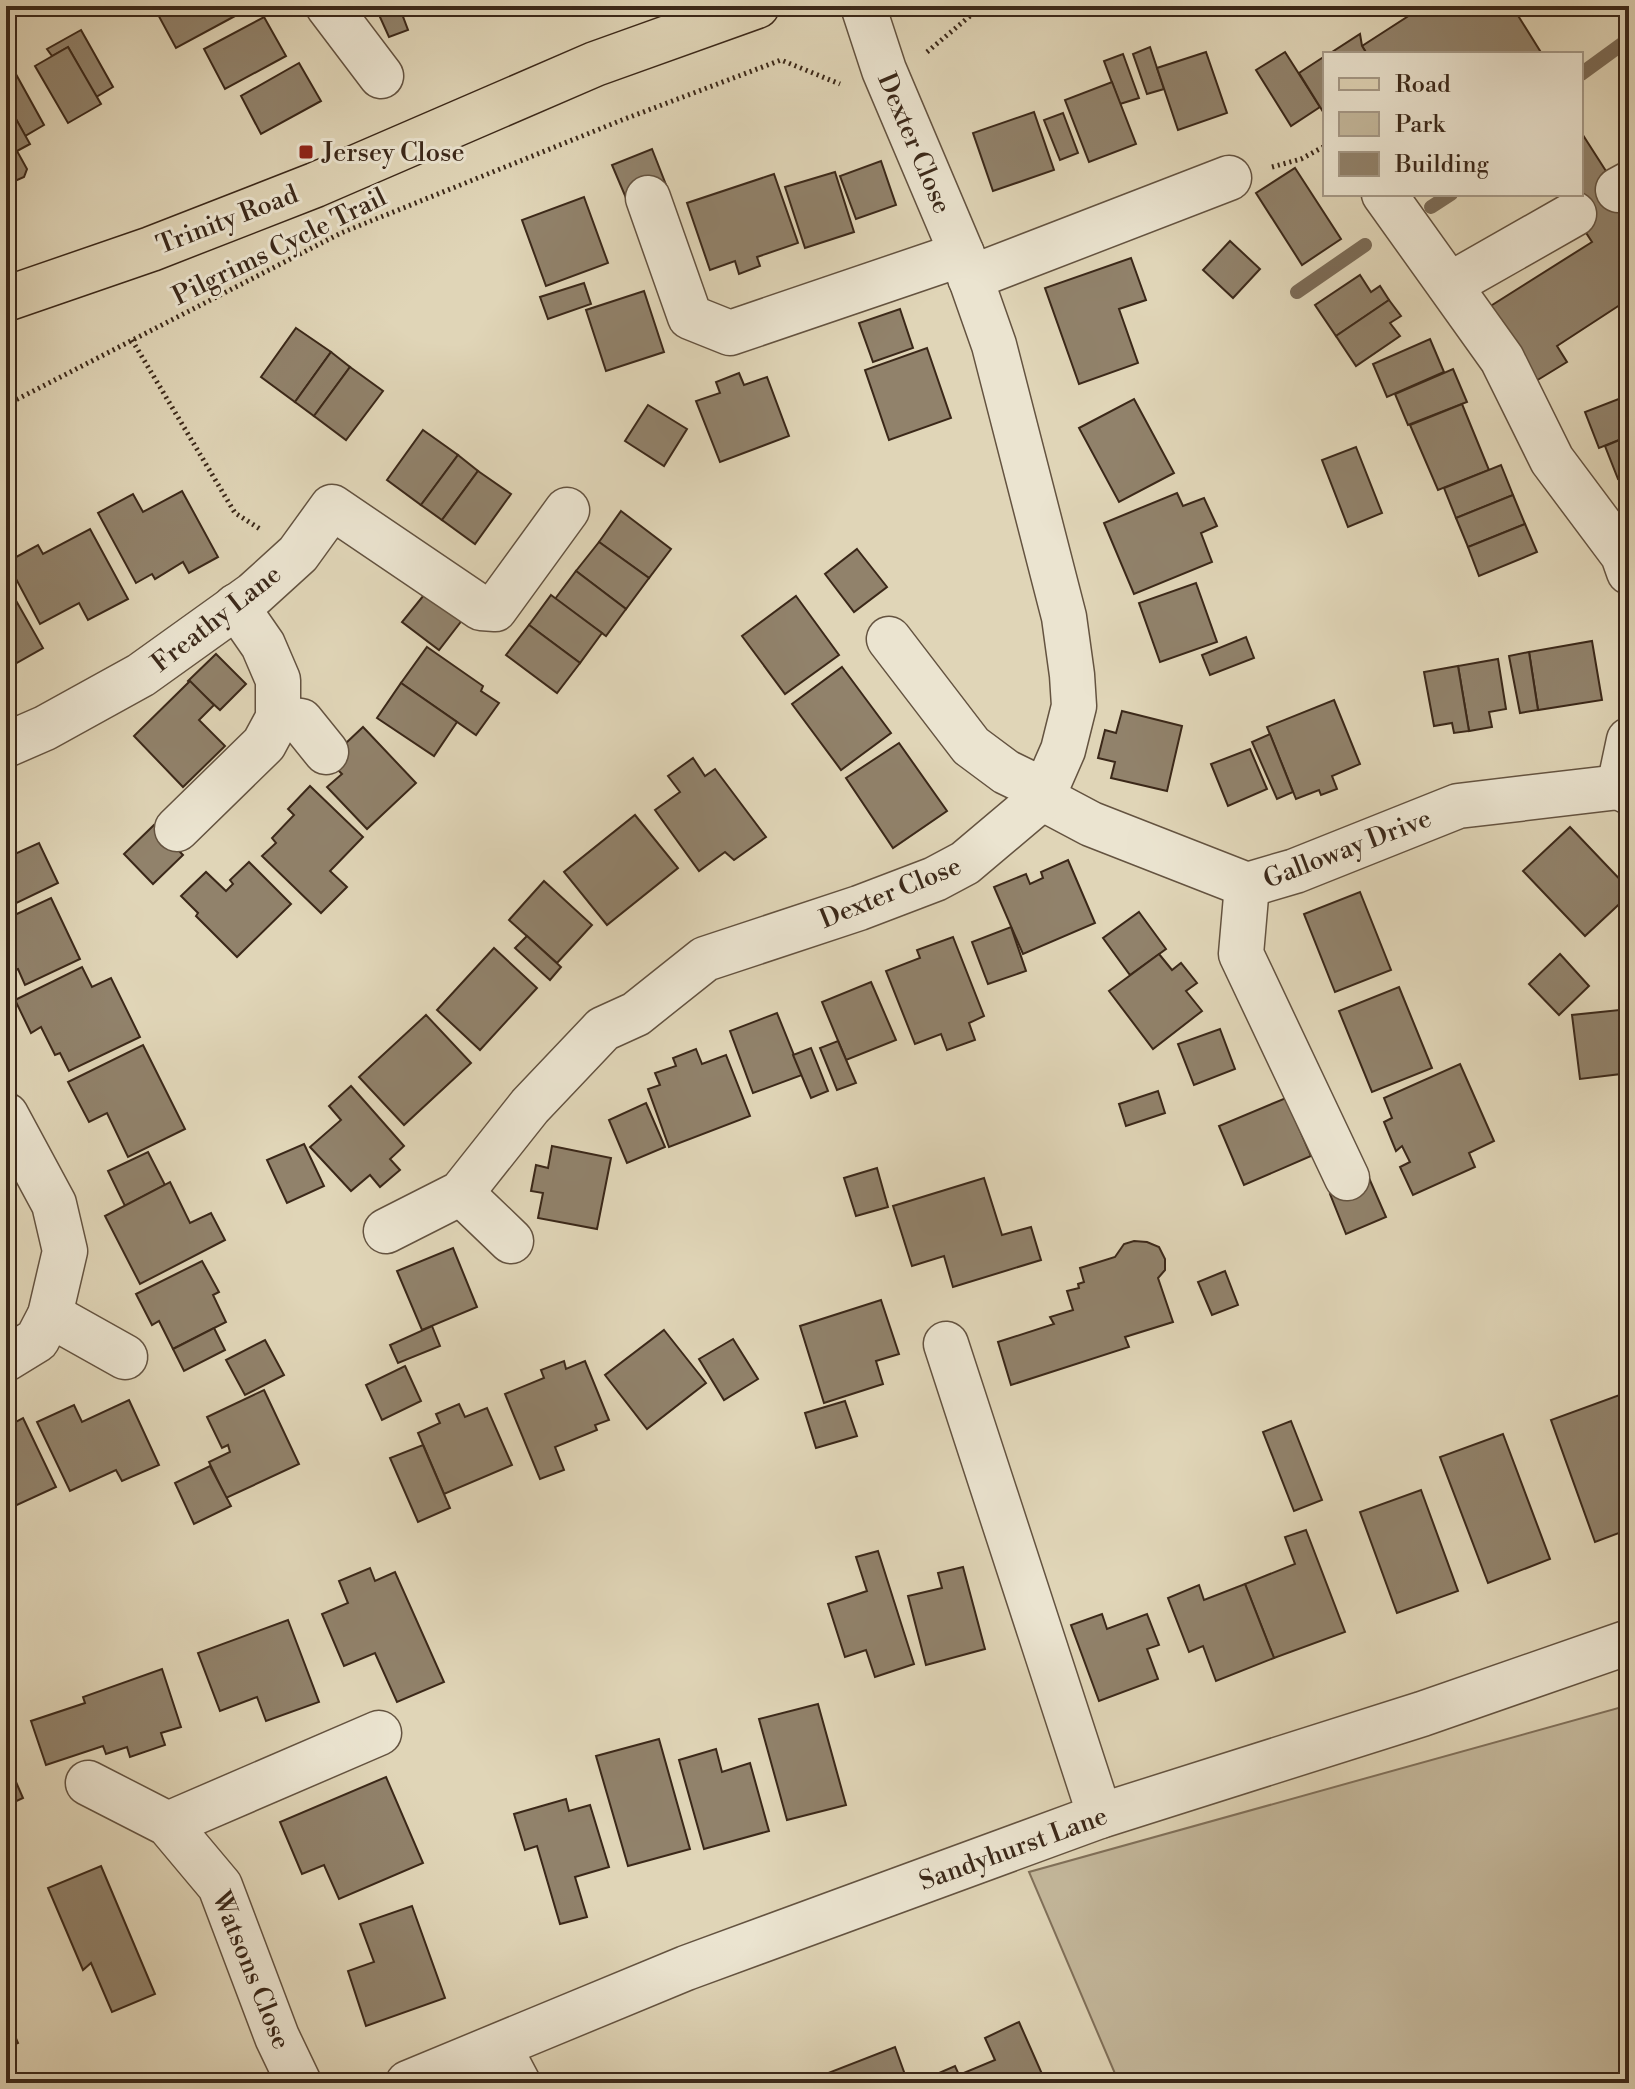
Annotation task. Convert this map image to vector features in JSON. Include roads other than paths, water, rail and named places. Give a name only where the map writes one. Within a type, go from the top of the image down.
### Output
[{"type":"main road","name":"Trinity Road","points":[[6,299],[151,249],[315,185],[595,64],[757,6]]},
{"type":"street","points":[[328,6],[381,76]]},
{"type":"street","name":"Dexter Close","points":[[386,1231],[461,1193],[530,1106],[603,1029],[636,1014],[705,959],[859,908],[935,879],[965,863],[1044,794],[1063,750],[1074,706],[1064,617],[994,345],[966,266],[884,70],[863,6]]},
{"type":"street","points":[[648,198],[690,317],[730,333],[966,266],[1229,178]]},
{"type":"street","points":[[1386,196],[1502,359],[1552,460],[1611,513],[1629,572]]},
{"type":"street","points":[[1441,270],[1574,214]]},
{"type":"street","name":"Freathy Lane","points":[[6,745],[45,728],[141,675],[236,606],[298,554],[332,507],[481,608],[495,609],[567,510]]},
{"type":"street","points":[[177,829],[264,744],[278,718],[278,680],[263,645],[236,606]]},
{"type":"street","name":"Galloway Drive","points":[[889,639],[971,746],[1006,772],[1091,824],[1247,885],[1295,871],[1458,806],[1624,790],[1629,740]]},
{"type":"street","points":[[278,718],[301,721],[326,752]]},
{"type":"street","points":[[1247,885],[1241,954],[1347,1178]]},
{"type":"street","points":[[6,1115],[54,1204],[65,1251],[50,1315],[37,1340],[6,1359]]},
{"type":"street","points":[[461,1193],[511,1241]]},
{"type":"street","points":[[50,1315],[125,1357]]},
{"type":"street","points":[[946,1344],[1100,1816]]},
{"type":"street","name":"Sandyhurst Lane","points":[[408,2083],[508,2065],[686,1968],[1100,1816],[1422,1714],[1629,1642]]},
{"type":"street","points":[[168,1824],[379,1733]]},
{"type":"street","name":"Watsons Close","points":[[88,1783],[168,1824],[220,1886],[277,2037],[299,2083]]},
{"type":"waterway","points":[[1583,73],[1629,39]]},
{"type":"waterway","points":[[1431,207],[1448,196]]},
{"type":"waterway","points":[[1297,292],[1365,245]]},
{"type":"place","name":"Jersey Close","points":[[306,152]]}]
